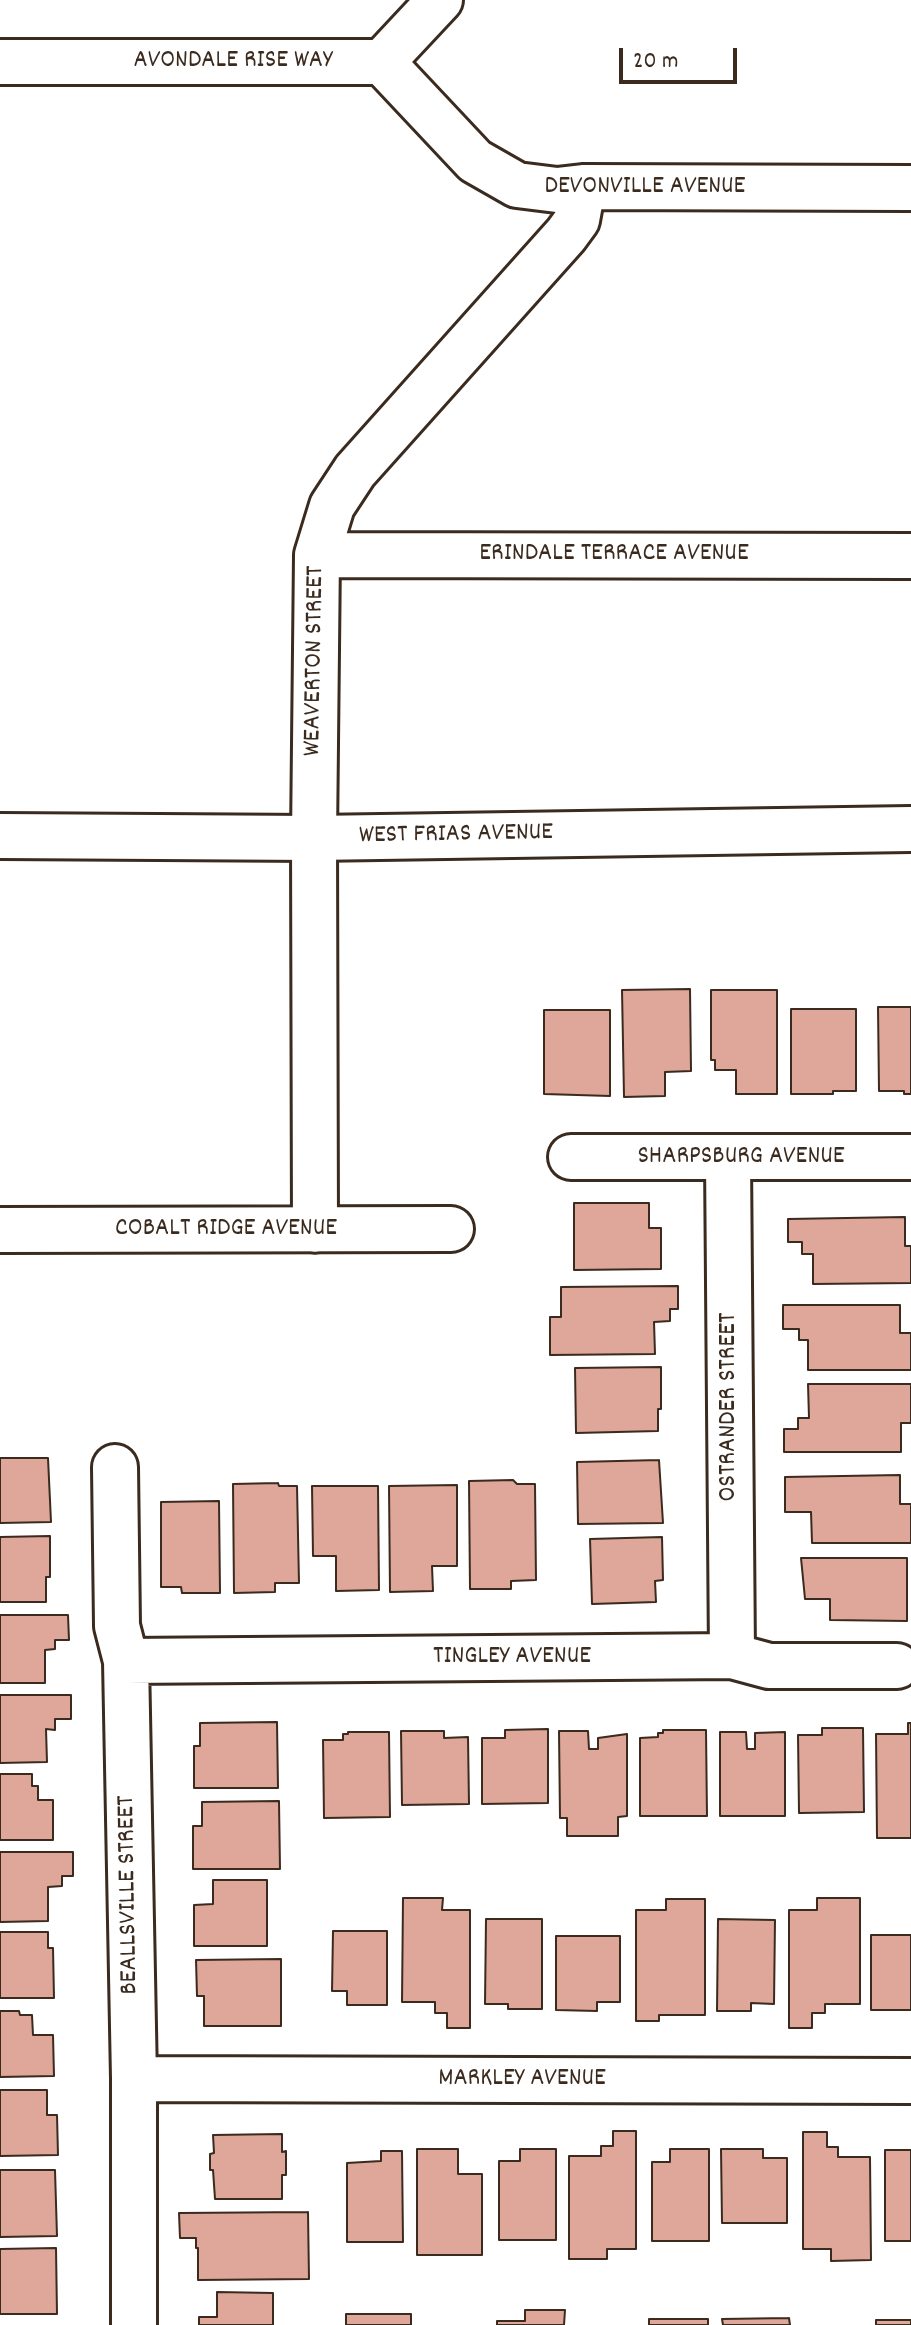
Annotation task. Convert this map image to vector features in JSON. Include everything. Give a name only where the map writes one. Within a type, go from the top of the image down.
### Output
[{"type":"street","points":[[382,62],[440,0]]},
{"type":"street","name":"AVONDALE RISE WAY","points":[[0,62],[382,62]]},
{"type":"street","name":"DEVONVILLE AVENUE","points":[[382,62],[475,161],[498,177],[532,189],[911,188]]},
{"type":"street","name":"WEAVERTON STREET","points":[[315,1230],[317,555],[332,506],[355,471],[566,235],[577,220],[583,187]]},
{"type":"street","name":"ERINDALE TERRACE AVENUE","points":[[317,555],[911,556]]},
{"type":"street","name":"WEST FRIAS AVENUE","points":[[0,836],[314,838],[911,829]]},
{"type":"street","name":"SHARPSBURG AVENUE","points":[[571,1157],[911,1157]]},
{"type":"street","name":"OSTRANDER STREET","points":[[728,1158],[732,1656]]},
{"type":"street","name":"COBALT RIDGE AVENUE","points":[[0,1230],[451,1229]]},
{"type":"street","name":"BEALLSVILLE STREET","points":[[115,1467],[117,1626],[126,1661],[134,2079],[134,2325]]},
{"type":"street","name":"TINGLEY AVENUE","points":[[126,1661],[732,1656],[769,1666],[897,1666]]},
{"type":"street","name":"MARKLEY AVENUE","points":[[134,2079],[911,2081]]},
{"type":"building","points":[[690,989],[691,1071],[665,1072],[665,1096],[624,1097],[622,990]]},
{"type":"building","points":[[711,990],[777,990],[777,1094],[736,1094],[736,1070],[715,1070],[715,1060],[711,1060]]},
{"type":"building","points":[[878,1007],[911,1007],[911,1094],[879,1091]]},
{"type":"building","points":[[791,1009],[856,1009],[856,1091],[791,1094]]},
{"type":"building","points":[[544,1010],[610,1010],[610,1096],[544,1094]]},
{"type":"building","points":[[574,1203],[649,1203],[649,1228],[661,1228],[661,1269],[574,1270]]},
{"type":"building","points":[[905,1217],[905,1246],[911,1246],[911,1283],[813,1284],[813,1254],[802,1254],[802,1242],[788,1242],[788,1219]]},
{"type":"building","points":[[678,1286],[678,1309],[670,1309],[670,1321],[654,1322],[655,1354],[550,1355],[550,1317],[561,1317],[561,1287]]},
{"type":"building","points":[[783,1305],[900,1305],[900,1333],[911,1333],[911,1370],[808,1370],[808,1340],[799,1340],[799,1329],[783,1329]]},
{"type":"building","points":[[661,1367],[658,1431],[576,1433],[575,1368]]},
{"type":"building","points":[[808,1384],[911,1384],[911,1423],[901,1423],[901,1452],[784,1452],[784,1429],[798,1429],[798,1418],[809,1418]]},
{"type":"building","points":[[0,1458],[48,1458],[51,1522],[0,1523]]},
{"type":"building","points":[[659,1460],[663,1523],[578,1524],[577,1462]]},
{"type":"building","points":[[900,1475],[900,1504],[911,1504],[911,1543],[812,1543],[811,1512],[785,1512],[785,1477]]},
{"type":"building","points":[[513,1480],[517,1484],[535,1484],[536,1580],[511,1581],[511,1589],[470,1589],[469,1481]]},
{"type":"building","points":[[278,1483],[279,1486],[297,1486],[299,1583],[275,1583],[275,1592],[234,1593],[233,1484]]},
{"type":"building","points":[[457,1485],[457,1566],[432,1566],[433,1591],[390,1592],[389,1486]]},
{"type":"building","points":[[312,1486],[378,1486],[379,1590],[336,1591],[336,1556],[313,1556]]},
{"type":"building","points":[[219,1501],[220,1593],[182,1593],[181,1587],[161,1587],[161,1502]]},
{"type":"building","points":[[50,1536],[50,1577],[46,1577],[46,1602],[0,1602],[0,1537]]},
{"type":"building","points":[[662,1537],[663,1580],[655,1581],[656,1602],[592,1604],[590,1539]]},
{"type":"building","points":[[801,1558],[907,1558],[907,1621],[830,1620],[830,1599],[805,1599]]},
{"type":"building","points":[[0,1615],[68,1615],[69,1640],[55,1640],[55,1649],[45,1650],[45,1683],[0,1683]]},
{"type":"building","points":[[0,1695],[71,1695],[71,1719],[55,1719],[55,1730],[46,1729],[47,1762],[0,1763]]},
{"type":"building","points":[[277,1722],[278,1788],[194,1788],[194,1746],[200,1746],[200,1723]]},
{"type":"building","points":[[908,1723],[911,1723],[911,1838],[877,1838],[876,1734],[908,1734]]},
{"type":"building","points":[[822,1728],[863,1728],[864,1812],[799,1813],[798,1735],[822,1735]]},
{"type":"building","points":[[548,1729],[548,1803],[482,1804],[482,1738],[505,1738],[505,1730]]},
{"type":"building","points":[[663,1730],[706,1730],[707,1816],[640,1816],[640,1738],[658,1737]]},
{"type":"building","points":[[401,1731],[444,1731],[444,1738],[468,1737],[469,1804],[402,1805]]},
{"type":"building","points":[[559,1731],[588,1731],[589,1749],[598,1749],[598,1738],[627,1734],[627,1816],[618,1817],[618,1836],[567,1836],[567,1818],[560,1818]]},
{"type":"building","points":[[389,1732],[390,1817],[324,1818],[323,1740],[343,1740],[343,1734]]},
{"type":"building","points":[[720,1732],[746,1732],[747,1749],[755,1749],[755,1733],[785,1732],[785,1816],[720,1816]]},
{"type":"building","points":[[0,1774],[32,1774],[32,1786],[38,1786],[38,1800],[53,1800],[53,1840],[0,1840]]},
{"type":"building","points":[[279,1801],[280,1869],[193,1869],[193,1826],[202,1826],[202,1802]]},
{"type":"building","points":[[0,1852],[73,1852],[73,1876],[62,1876],[62,1886],[48,1887],[48,1921],[0,1922]]},
{"type":"building","points":[[213,1880],[267,1880],[267,1946],[194,1946],[194,1905],[213,1904]]},
{"type":"building","points":[[403,1898],[443,1898],[442,1910],[470,1910],[470,2028],[447,2028],[447,2013],[435,2013],[435,2002],[402,2002]]},
{"type":"building","points":[[817,1898],[860,1898],[860,2004],[825,2004],[825,2013],[812,2013],[812,2028],[789,2028],[789,1910],[817,1910]]},
{"type":"building","points":[[666,1899],[705,1899],[705,2015],[659,2015],[659,2021],[636,2021],[636,1910],[666,1910]]},
{"type":"building","points":[[486,1919],[542,1919],[542,2009],[508,2009],[508,2004],[485,2004]]},
{"type":"building","points":[[718,1919],[775,1920],[774,2004],[751,2003],[751,2011],[717,2011]]},
{"type":"building","points":[[333,1931],[387,1931],[387,2005],[347,2005],[347,1991],[332,1991]]},
{"type":"building","points":[[0,1932],[48,1932],[48,1948],[53,1948],[54,1998],[0,1998]]},
{"type":"building","points":[[871,1935],[911,1935],[911,2010],[871,2010]]},
{"type":"building","points":[[556,1936],[620,1936],[620,2002],[597,2002],[597,2011],[556,2010]]},
{"type":"building","points":[[281,1959],[281,2026],[204,2026],[204,1996],[197,1996],[196,1960]]},
{"type":"building","points":[[0,2011],[32,2015],[33,2035],[53,2035],[54,2076],[0,2077]]},
{"type":"building","points":[[0,2090],[47,2090],[47,2115],[57,2115],[58,2155],[0,2156]]},
{"type":"building","points":[[613,2131],[636,2131],[636,2249],[607,2249],[607,2259],[569,2259],[569,2156],[601,2156],[601,2146],[613,2146]]},
{"type":"building","points":[[803,2132],[827,2132],[827,2147],[838,2147],[838,2157],[870,2157],[871,2260],[831,2261],[831,2249],[803,2249]]},
{"type":"building","points":[[282,2134],[286,2175],[282,2175],[282,2199],[215,2199],[213,2170],[210,2170],[210,2154],[214,2153],[213,2135]]},
{"type":"building","points":[[417,2149],[458,2149],[458,2174],[482,2174],[482,2255],[417,2255]]},
{"type":"building","points":[[520,2149],[556,2149],[556,2240],[499,2240],[499,2161],[520,2161]]},
{"type":"building","points":[[670,2149],[709,2149],[709,2241],[652,2241],[652,2162],[670,2162]]},
{"type":"building","points":[[721,2149],[763,2149],[763,2158],[787,2158],[787,2223],[722,2223]]},
{"type":"building","points":[[885,2150],[911,2150],[911,2241],[885,2241]]},
{"type":"building","points":[[381,2151],[402,2151],[403,2242],[347,2242],[347,2163],[381,2161]]},
{"type":"building","points":[[0,2170],[55,2170],[57,2236],[0,2237]]},
{"type":"building","points":[[308,2212],[309,2279],[198,2280],[196,2238],[180,2238],[179,2213]]},
{"type":"building","points":[[56,2248],[57,2314],[0,2314],[0,2249]]},
{"type":"building","points":[[217,2292],[273,2293],[273,2325],[199,2325],[199,2317],[217,2317]]},
{"type":"building","points":[[525,2310],[565,2310],[564,2325],[497,2325],[497,2321],[525,2321]]},
{"type":"building","points":[[346,2314],[411,2314],[411,2325],[346,2325]]},
{"type":"building","points":[[789,2318],[790,2325],[723,2325],[722,2319]]},
{"type":"building","points":[[649,2319],[708,2319],[708,2325],[649,2325]]},
{"type":"building","points":[[876,2320],[911,2320],[911,2325],[876,2325]]}]
